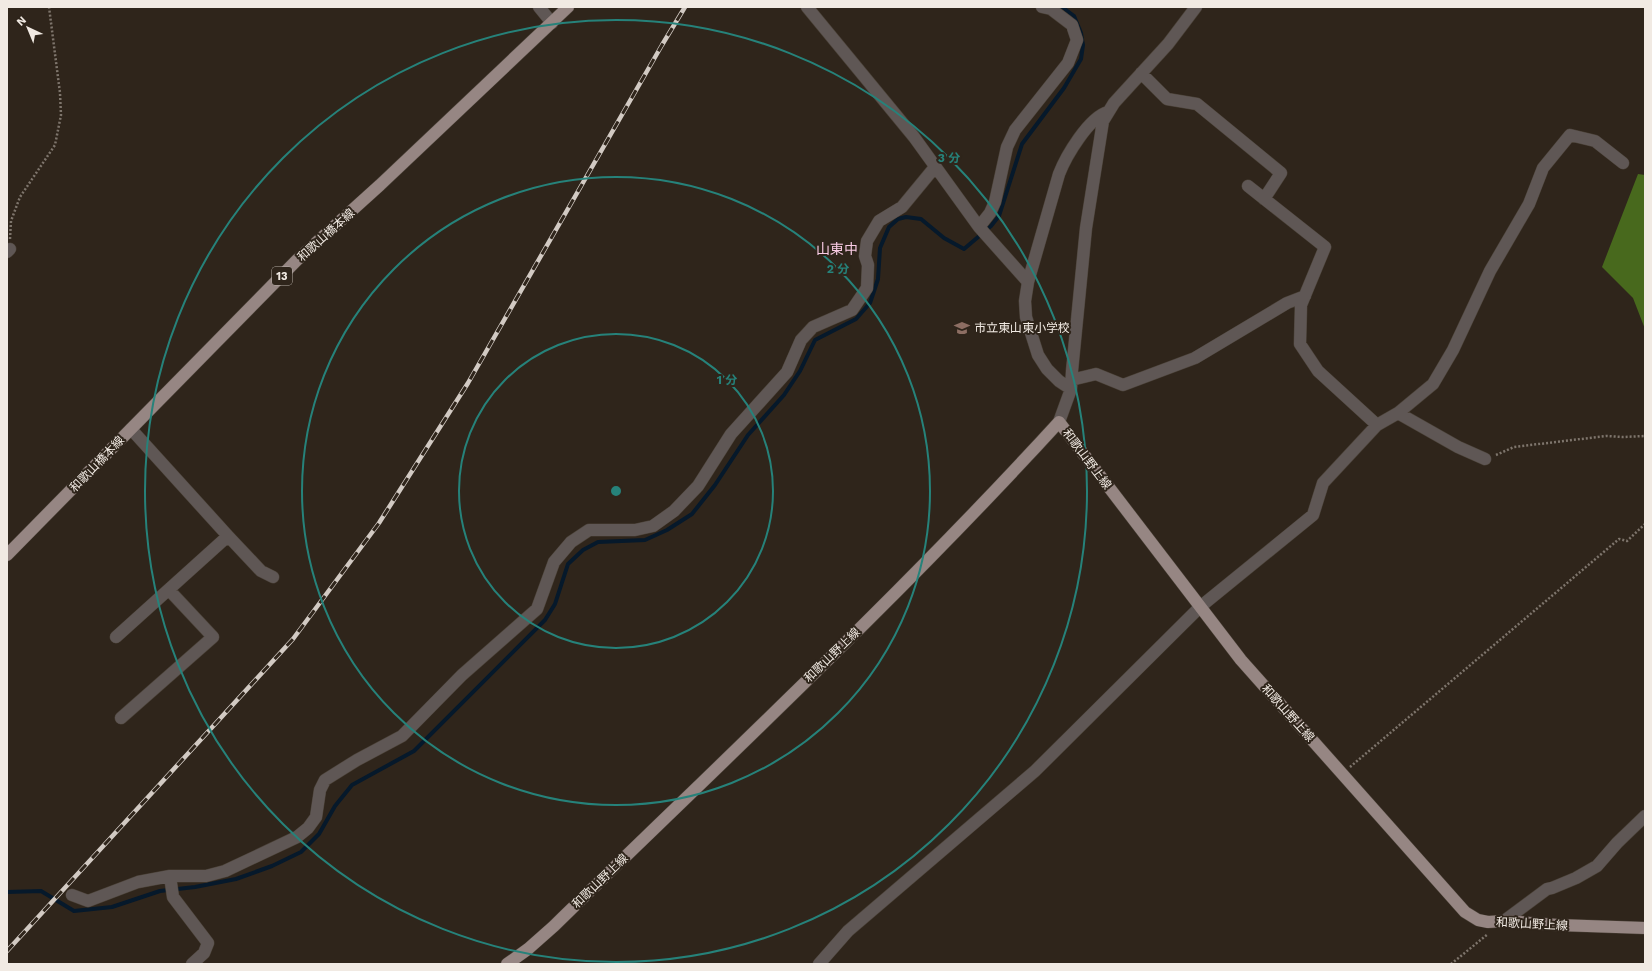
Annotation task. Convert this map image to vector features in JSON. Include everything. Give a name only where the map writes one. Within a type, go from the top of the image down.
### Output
[{"type":"main road","name":"和歌山橋本線","points":[[7,555],[297,260],[380,186],[568,7]]},
{"type":"main road","name":"和歌山野上線","points":[[507,964],[528,949],[554,926],[928,561],[1003,484],[1059,422],[1241,660],[1465,912],[1478,920],[1488,922],[1504,921],[1558,925],[1645,928]]},
{"type":"street","points":[[539,7],[552,23]]},
{"type":"street","points":[[807,7],[914,137],[979,227],[1028,282]]},
{"type":"street","points":[[979,227],[990,213],[995,202],[1008,147],[1015,130],[1068,63],[1077,40],[1072,25],[1051,9],[1042,7]]},
{"type":"street","points":[[1059,422],[1071,385],[1086,228],[1103,121],[1114,103],[1168,44],[1196,7]]},
{"type":"street","points":[[1141,73],[1168,99],[1196,104],[1282,173],[1264,200]]},
{"type":"street","points":[[1109,112],[1102,114],[1089,125],[1065,158],[1028,282],[1025,301],[1026,317],[1038,355],[1059,381],[1071,385],[1096,374],[1123,385],[1195,358],[1287,303],[1304,296]]},
{"type":"street","points":[[819,964],[848,931],[1034,771],[1200,607],[1313,515],[1323,483],[1377,425],[1398,413],[1433,384],[1453,350],[1490,271],[1529,204],[1543,168],[1570,135],[1595,141],[1624,163]]},
{"type":"street","points":[[72,894],[88,901],[138,882],[170,876],[206,876],[224,871],[297,837],[308,828],[316,817],[320,790],[325,780],[357,760],[402,736],[462,675],[537,609],[554,562],[571,542],[589,530],[635,530],[653,526],[674,511],[698,486],[731,434],[787,372],[801,340],[813,327],[852,310],[867,288],[868,265],[865,256],[867,241],[879,221],[902,207],[935,167]]},
{"type":"street","points":[[1248,186],[1325,247],[1301,305],[1300,344],[1318,371],[1377,425]]},
{"type":"street","points":[[1398,413],[1458,447],[1485,459]]},
{"type":"street","points":[[131,429],[228,536],[261,570],[273,577]]},
{"type":"street","points":[[116,637],[228,536]]},
{"type":"street","points":[[121,718],[213,637],[169,590]]},
{"type":"street","points":[[1504,921],[1546,889],[1576,878],[1597,866],[1645,816]]},
{"type":"street","points":[[170,876],[173,897],[208,943],[204,953],[192,964]]},
{"type":"path","points":[[8,251],[11,221],[20,197],[55,145],[61,115],[60,93],[49,7]]},
{"type":"path","points":[[1485,459],[1514,447],[1606,436],[1645,436]]},
{"type":"path","points":[[1343,773],[1619,539],[1627,541],[1645,524]]},
{"type":"path","points":[[1451,964],[1504,921]]},
{"type":"green space","points":[[1638,174],[1645,175],[1645,329],[1633,298],[1602,267]]},
{"type":"waterway","points":[[7,892],[41,891],[74,911],[112,907],[160,891],[195,887],[236,879],[272,866],[301,852],[319,834],[335,806],[352,785],[414,751],[545,620],[555,604],[568,564],[583,550],[598,542],[645,540],[667,530],[692,514],[715,485],[748,435],[784,395],[800,371],[815,340],[856,319],[870,303],[878,279],[880,248],[889,227],[898,219],[906,217],[921,219],[944,238],[964,249],[991,226],[999,216],[1022,144],[1064,88],[1081,59],[1083,45],[1081,33],[1074,16],[1062,7]]},
{"type":"railway","points":[[7,951],[293,639],[379,523],[468,383],[685,7]]},
{"type":"place","name":"市立東山東小学校","points":[[962,328]]},
{"type":"district","name":"山東中","points":[[837,249]]}]
